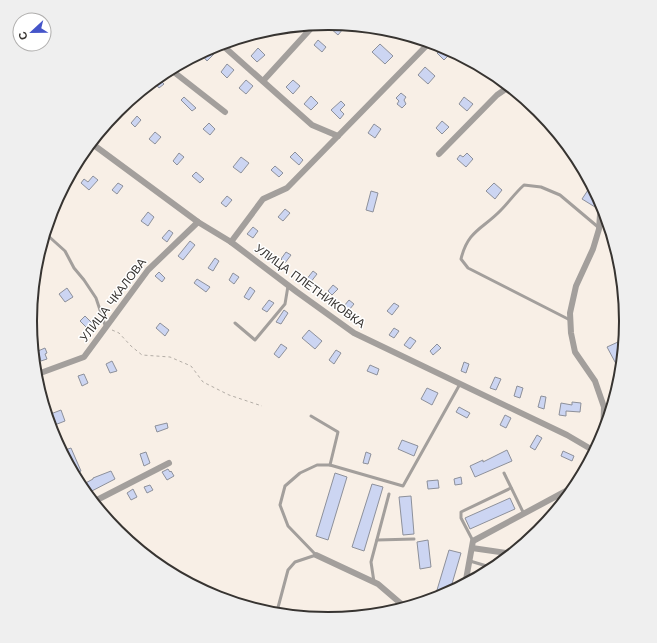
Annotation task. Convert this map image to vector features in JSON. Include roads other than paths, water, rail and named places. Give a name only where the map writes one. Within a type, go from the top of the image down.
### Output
[{"type":"street","points":[[263,81],[309,31]]},
{"type":"street","points":[[231,242],[263,199],[287,188],[426,46]]},
{"type":"street","points":[[226,48],[312,125],[338,136]]},
{"type":"street","points":[[176,74],[225,112]]},
{"type":"street","points":[[439,154],[497,95],[505,89]]},
{"type":"street","name":"УЛИЦА ПЛЕТНИКОВКА","points":[[95,146],[198,222],[231,242],[288,286],[354,333],[567,435],[591,449]]},
{"type":"street","points":[[600,215],[599,229],[593,249],[576,286],[570,313],[570,320],[575,352],[595,381],[604,407],[603,420]]},
{"type":"street","name":"УЛИЦА ЧКАЛОВА","points":[[42,372],[84,356],[148,270],[198,222]]},
{"type":"street","points":[[97,499],[169,463]]},
{"type":"street","points":[[467,578],[473,545],[524,514],[565,492]]},
{"type":"street","points":[[473,545],[507,553]]},
{"type":"street","points":[[316,555],[378,584],[401,604]]},
{"type":"lane","points":[[570,320],[468,268],[461,259],[464,248],[470,237],[501,211],[524,185],[541,188],[560,195],[599,229]]},
{"type":"lane","points":[[49,237],[65,251],[74,268],[96,298],[106,328]]},
{"type":"lane","points":[[235,323],[255,340],[284,304],[288,286]]},
{"type":"lane","points":[[278,608],[288,570],[295,562],[316,555],[288,526],[280,505],[285,486],[300,473],[317,465],[330,465],[403,486],[460,384]]},
{"type":"lane","points":[[311,416],[338,432],[330,465]]},
{"type":"lane","points":[[504,473],[524,514]]},
{"type":"lane","points":[[473,545],[461,518],[461,512],[511,488]]},
{"type":"lane","points":[[374,582],[371,562],[389,494]]},
{"type":"lane","points":[[377,540],[414,539]]},
{"type":"lane","points":[[470,561],[487,566]]}]
